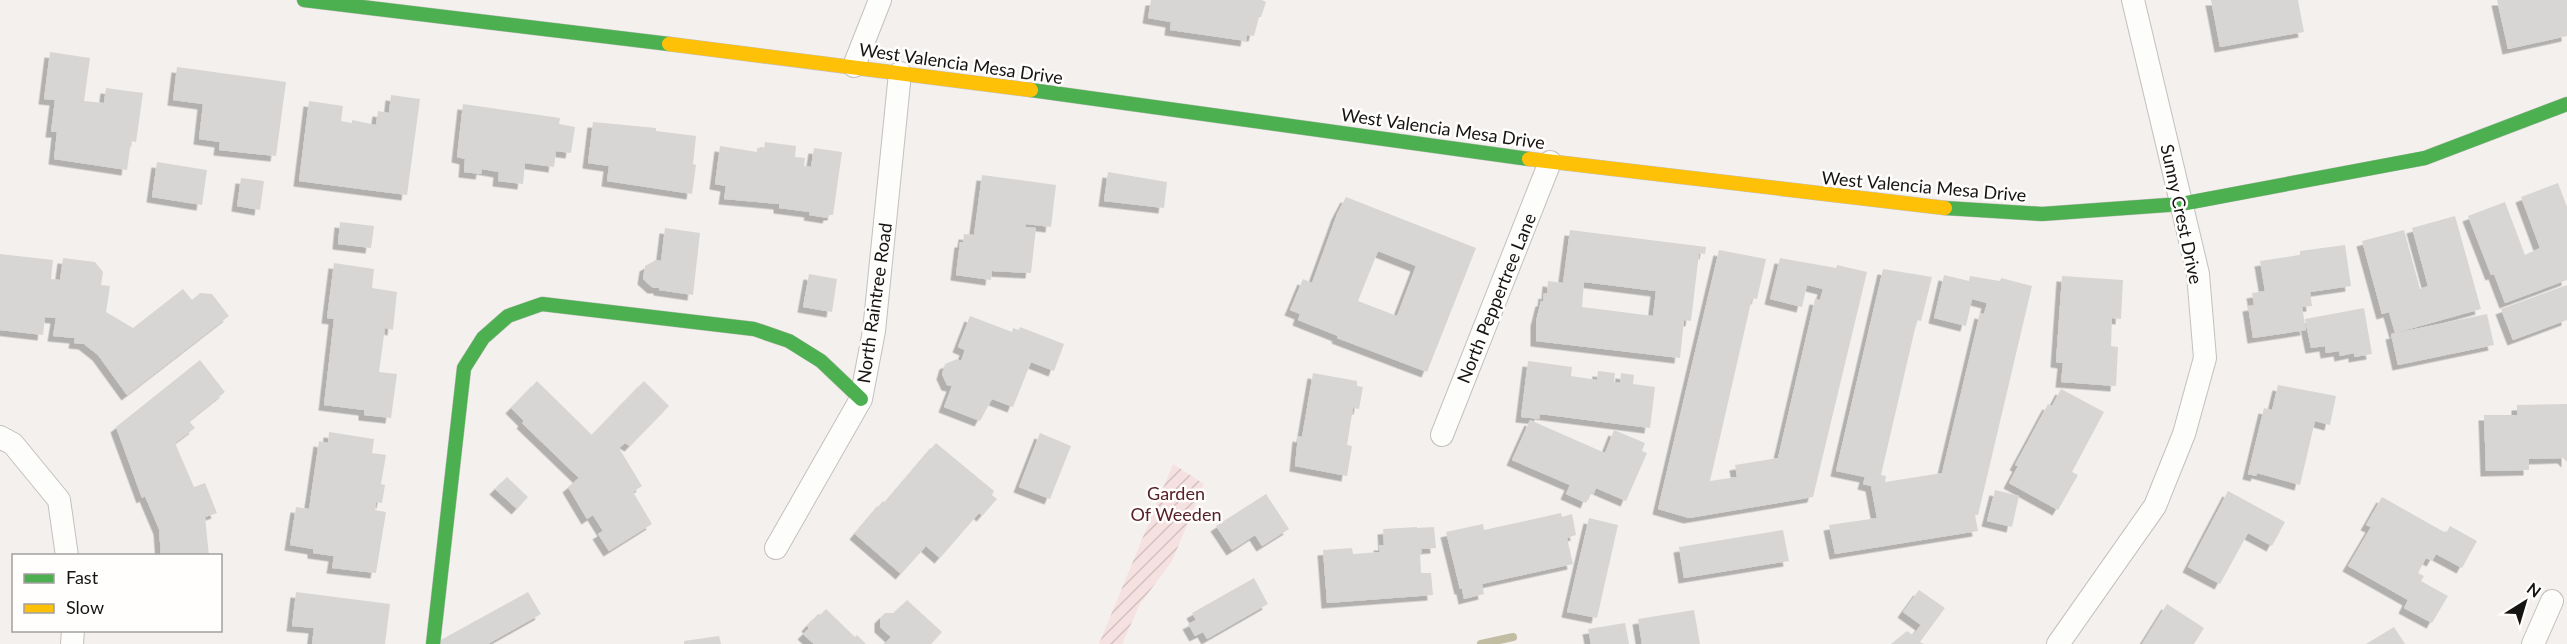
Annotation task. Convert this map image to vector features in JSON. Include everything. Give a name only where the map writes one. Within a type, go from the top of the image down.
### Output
[{"type":"street","name":"West Valencia Mesa Drive","points":[[304,0],[854,66],[1355,133],[1550,162],[1920,207],[2042,214],[2181,204],[2425,158],[2567,104]]},
{"type":"street","points":[[854,66],[880,0]]},
{"type":"street","name":"Sunny Crest Drive","points":[[2058,644],[2155,506],[2184,434],[2205,358],[2198,274],[2133,0]]},
{"type":"street","name":"North Raintree Road","points":[[776,548],[861,399],[874,331],[900,73]]},
{"type":"street","name":"North Peppertree Lane","points":[[1442,435],[1550,162]]},
{"type":"street","points":[[433,644],[464,368],[483,338],[508,316],[542,304],[754,328],[789,341],[821,361],[861,399]]},
{"type":"street","points":[[0,437],[14,444],[59,500],[67,554]]},
{"type":"street","points":[[2533,644],[2552,601]]},
{"type":"green space","name":"Garden Of Weeden","points":[[1173,464],[1204,484],[1172,561],[1140,604],[1122,644],[1099,644]]},
{"type":"building","points":[[1151,0],[1262,0],[1266,2],[1254,36],[1247,35],[1246,41],[1170,30],[1171,22],[1148,18]]},
{"type":"building","points":[[2211,0],[2298,0],[2304,32],[2220,47]]},
{"type":"building","points":[[2497,0],[2567,0],[2567,36],[2508,49]]},
{"type":"building","points":[[50,52],[90,58],[84,101],[104,103],[106,88],[143,93],[136,142],[131,141],[127,170],[54,159],[57,132],[51,132],[55,100],[44,99]]},
{"type":"building","points":[[177,67],[286,82],[276,156],[219,150],[220,142],[199,139],[203,104],[173,100]]},
{"type":"building","points":[[391,95],[420,99],[407,195],[299,181],[309,101],[343,106],[341,121],[352,123],[352,120],[376,125],[378,111],[389,113]]},
{"type":"building","points":[[463,104],[560,118],[559,124],[575,127],[571,153],[556,151],[554,167],[525,163],[523,184],[498,181],[499,172],[482,169],[481,174],[464,172],[465,159],[457,157]]},
{"type":"building","points":[[593,122],[656,128],[656,131],[696,136],[693,164],[696,165],[692,194],[607,181],[609,166],[588,163]]},
{"type":"building","points":[[765,142],[796,146],[795,157],[805,158],[804,166],[811,167],[814,148],[842,152],[833,215],[829,215],[828,218],[809,215],[810,212],[779,208],[779,204],[724,199],[726,186],[715,184],[720,146],[757,152],[757,148],[764,149]]},
{"type":"building","points":[[157,162],[207,170],[202,205],[152,197]]},
{"type":"building","points":[[1108,172],[1167,182],[1164,208],[1104,201]]},
{"type":"building","points":[[982,175],[1056,185],[1051,227],[1026,224],[1025,227],[1036,228],[1031,273],[992,271],[991,280],[956,275],[960,242],[963,242],[964,234],[974,235]]},
{"type":"building","points":[[241,178],[264,181],[260,210],[237,206]]},
{"type":"building","points":[[2558,183],[2567,207],[2567,280],[2505,303],[2494,274],[2491,275],[2468,216],[2505,202],[2525,255],[2540,248],[2521,197]]},
{"type":"building","points":[[1346,197],[1476,248],[1427,372],[1337,338],[1338,336],[1298,320],[1300,314],[1290,310],[1303,279],[1312,283],[1337,214]],"holes":[[[1378,251],[1416,266],[1397,316],[1358,301]]]},
{"type":"building","points":[[2455,216],[2481,309],[2395,333],[2389,312],[2382,314],[2362,241],[2404,230],[2420,289],[2428,286],[2412,228]]},
{"type":"building","points":[[340,222],[374,226],[371,248],[338,244]]},
{"type":"building","points":[[665,228],[700,233],[693,295],[659,290],[643,279],[645,266],[656,260],[661,261]]},
{"type":"building","points":[[1570,230],[1706,247],[1705,254],[1699,253],[1691,321],[1684,320],[1680,358],[1536,341],[1536,321],[1544,293],[1547,294],[1548,281],[1563,283]],"holes":[[[1584,282],[1656,291],[1653,316],[1582,307]]]},
{"type":"building","points":[[2345,245],[2351,286],[2310,292],[2312,306],[2302,307],[2306,330],[2253,338],[2248,306],[2254,305],[2252,293],[2265,291],[2260,261],[2300,255],[2300,251]]},
{"type":"building","points":[[1719,250],[1766,259],[1757,299],[1752,298],[1710,481],[1737,477],[1735,465],[1778,458],[1815,299],[1820,300],[1823,289],[1807,285],[1802,307],[1770,299],[1780,258],[1836,268],[1837,265],[1867,272],[1813,497],[1689,518],[1658,509]]},
{"type":"building","points":[[0,254],[53,260],[51,279],[60,280],[63,258],[95,262],[103,272],[101,285],[110,286],[106,312],[133,328],[183,289],[192,300],[200,293],[212,294],[229,316],[127,395],[98,355],[84,344],[74,343],[75,338],[53,336],[56,318],[45,317],[43,335],[0,330]]},
{"type":"building","points":[[334,263],[374,269],[372,288],[397,292],[393,330],[385,328],[379,372],[397,374],[391,418],[364,415],[364,410],[324,405],[334,319],[327,318]]},
{"type":"building","points":[[1883,269],[1932,277],[1921,321],[1917,320],[1881,475],[1886,476],[1885,482],[1942,473],[1980,313],[1984,314],[1987,303],[1972,299],[1966,326],[1934,318],[1944,275],[1969,281],[1970,276],[2000,281],[2001,278],[2032,286],[1978,515],[1975,515],[1978,531],[1835,554],[1829,525],[1877,518],[1871,486],[1863,484],[1865,477],[1836,471]]},
{"type":"building","points":[[809,274],[837,279],[832,312],[803,307]]},
{"type":"building","points":[[2062,276],[2123,280],[2121,319],[2112,318],[2111,346],[2118,347],[2116,386],[2061,382],[2063,363],[2056,362]]},
{"type":"building","points":[[2567,285],[2567,320],[2513,340],[2501,309]]},
{"type":"building","points":[[2364,308],[2372,354],[2354,357],[2354,353],[2340,356],[2339,351],[2326,353],[2325,346],[2311,348],[2305,319]]},
{"type":"building","points":[[2487,314],[2494,345],[2398,365],[2391,334]]},
{"type":"building","points":[[970,316],[1012,332],[1013,328],[1019,330],[1020,327],[1064,344],[1054,371],[1031,362],[1013,407],[992,399],[980,421],[944,407],[952,386],[947,385],[942,374],[945,364],[957,359],[961,361],[965,350],[958,347]]},
{"type":"building","points":[[200,360],[225,392],[189,421],[195,428],[175,443],[194,487],[205,483],[217,513],[205,517],[209,554],[161,554],[159,529],[145,496],[142,498],[116,427]]},
{"type":"building","points":[[1528,361],[1572,367],[1571,376],[1597,380],[1598,371],[1615,373],[1614,382],[1620,383],[1621,373],[1634,375],[1633,384],[1655,387],[1650,428],[1540,414],[1539,419],[1521,417]]},
{"type":"building","points":[[1313,373],[1357,381],[1357,386],[1363,387],[1359,409],[1353,408],[1347,445],[1352,446],[1347,476],[1295,466],[1298,436],[1302,437]]},
{"type":"building","points":[[537,381],[592,435],[644,381],[669,406],[630,446],[625,443],[619,448],[642,486],[633,492],[652,524],[609,551],[598,534],[603,531],[593,515],[587,519],[568,487],[579,478],[522,423],[524,421],[511,408]]},
{"type":"building","points":[[2278,385],[2336,396],[2330,425],[2315,421],[2300,485],[2257,473],[2256,476],[2248,474],[2264,408],[2272,410]]},
{"type":"building","points":[[2061,389],[2104,412],[2072,472],[2078,475],[2058,510],[2009,483],[2018,466],[2015,465],[2048,404],[2052,406]]},
{"type":"building","points":[[2567,404],[2567,462],[2563,458],[2529,459],[2529,470],[2486,471],[2484,415],[2517,415],[2517,405]]},
{"type":"building","points":[[1530,420],[1605,453],[1614,430],[1645,443],[1642,451],[1647,453],[1626,501],[1596,488],[1593,495],[1590,493],[1586,503],[1566,494],[1570,485],[1512,460]]},
{"type":"building","points":[[329,432],[374,439],[372,453],[386,455],[381,484],[385,485],[382,503],[376,502],[375,510],[386,512],[376,573],[332,568],[334,556],[313,553],[313,549],[290,545],[296,507],[309,509],[319,441],[328,443]]},
{"type":"building","points":[[1040,433],[1071,446],[1050,499],[1019,487]]},
{"type":"building","points":[[936,443],[994,491],[992,495],[997,499],[982,516],[979,513],[940,558],[926,546],[901,574],[855,534]]},
{"type":"building","points":[[507,477],[528,497],[517,509],[495,489]]},
{"type":"building","points":[[1995,490],[2019,496],[2012,527],[1987,521]]},
{"type":"building","points":[[2228,491],[2285,522],[2272,546],[2248,533],[2220,584],[2188,567]]},
{"type":"building","points":[[1266,494],[1289,529],[1262,546],[1255,535],[1232,550],[1216,526]]},
{"type":"building","points":[[2382,497],[2446,533],[2450,526],[2477,541],[2462,568],[2436,554],[2432,561],[2426,558],[2418,573],[2424,576],[2421,581],[2448,596],[2432,623],[2404,608],[2408,600],[2348,566],[2371,527],[2366,525]]},
{"type":"building","points":[[1561,513],[1562,517],[1572,514],[1576,535],[1567,538],[1573,564],[1482,584],[1484,594],[1464,599],[1446,532],[1483,524],[1484,530]]},
{"type":"building","points":[[1589,518],[1618,525],[1597,618],[1567,612]]},
{"type":"building","points":[[1434,527],[1436,548],[1421,549],[1422,553],[1420,553],[1421,573],[1431,573],[1433,595],[1327,603],[1323,550],[1352,548],[1353,554],[1380,552],[1379,545],[1384,545],[1383,529]]},
{"type":"building","points":[[1783,530],[1789,561],[1684,578],[1679,547]]},
{"type":"building","points":[[1254,578],[1268,604],[1207,639],[1203,632],[1195,636],[1188,624],[1196,620],[1192,613]]},
{"type":"building","points":[[1919,590],[1945,608],[1920,642],[1924,644],[1891,644],[1907,631],[1913,635],[1921,625],[1903,612]]},
{"type":"building","points":[[296,592],[390,604],[385,644],[312,644],[314,628],[292,626]]},
{"type":"building","points":[[528,592],[541,614],[488,644],[441,644],[439,641]]},
{"type":"building","points":[[907,600],[942,632],[931,644],[884,644],[891,637],[880,627],[880,618],[885,613],[894,613]]},
{"type":"building","points":[[2167,604],[2204,628],[2194,644],[2142,644]]},
{"type":"building","points":[[826,609],[855,637],[857,635],[866,644],[814,644],[803,634],[818,614],[820,615]]},
{"type":"building","points":[[1694,610],[1700,644],[1642,644],[1638,619]]},
{"type":"building","points":[[1625,623],[1629,644],[1591,644],[1588,629]]},
{"type":"building","points":[[2394,627],[2405,644],[2366,644]]},
{"type":"building","points":[[719,636],[721,644],[684,644],[684,641]]},
{"type":"waterway","points":[[1481,644],[1513,637]]},
{"type":"traffic: fast","points":[[304,0],[669,44]]},
{"type":"traffic: fast","points":[[1031,90],[1529,159]]},
{"type":"traffic: fast","points":[[1945,208],[2042,214],[2181,204],[2425,158],[2567,104]]},
{"type":"traffic: fast","points":[[433,644],[464,368],[483,338],[508,316],[542,304],[754,329],[789,341],[821,361],[861,399]]},
{"type":"traffic: slow","points":[[669,44],[1031,90]]},
{"type":"traffic: slow","points":[[1529,159],[1945,208]]}]
